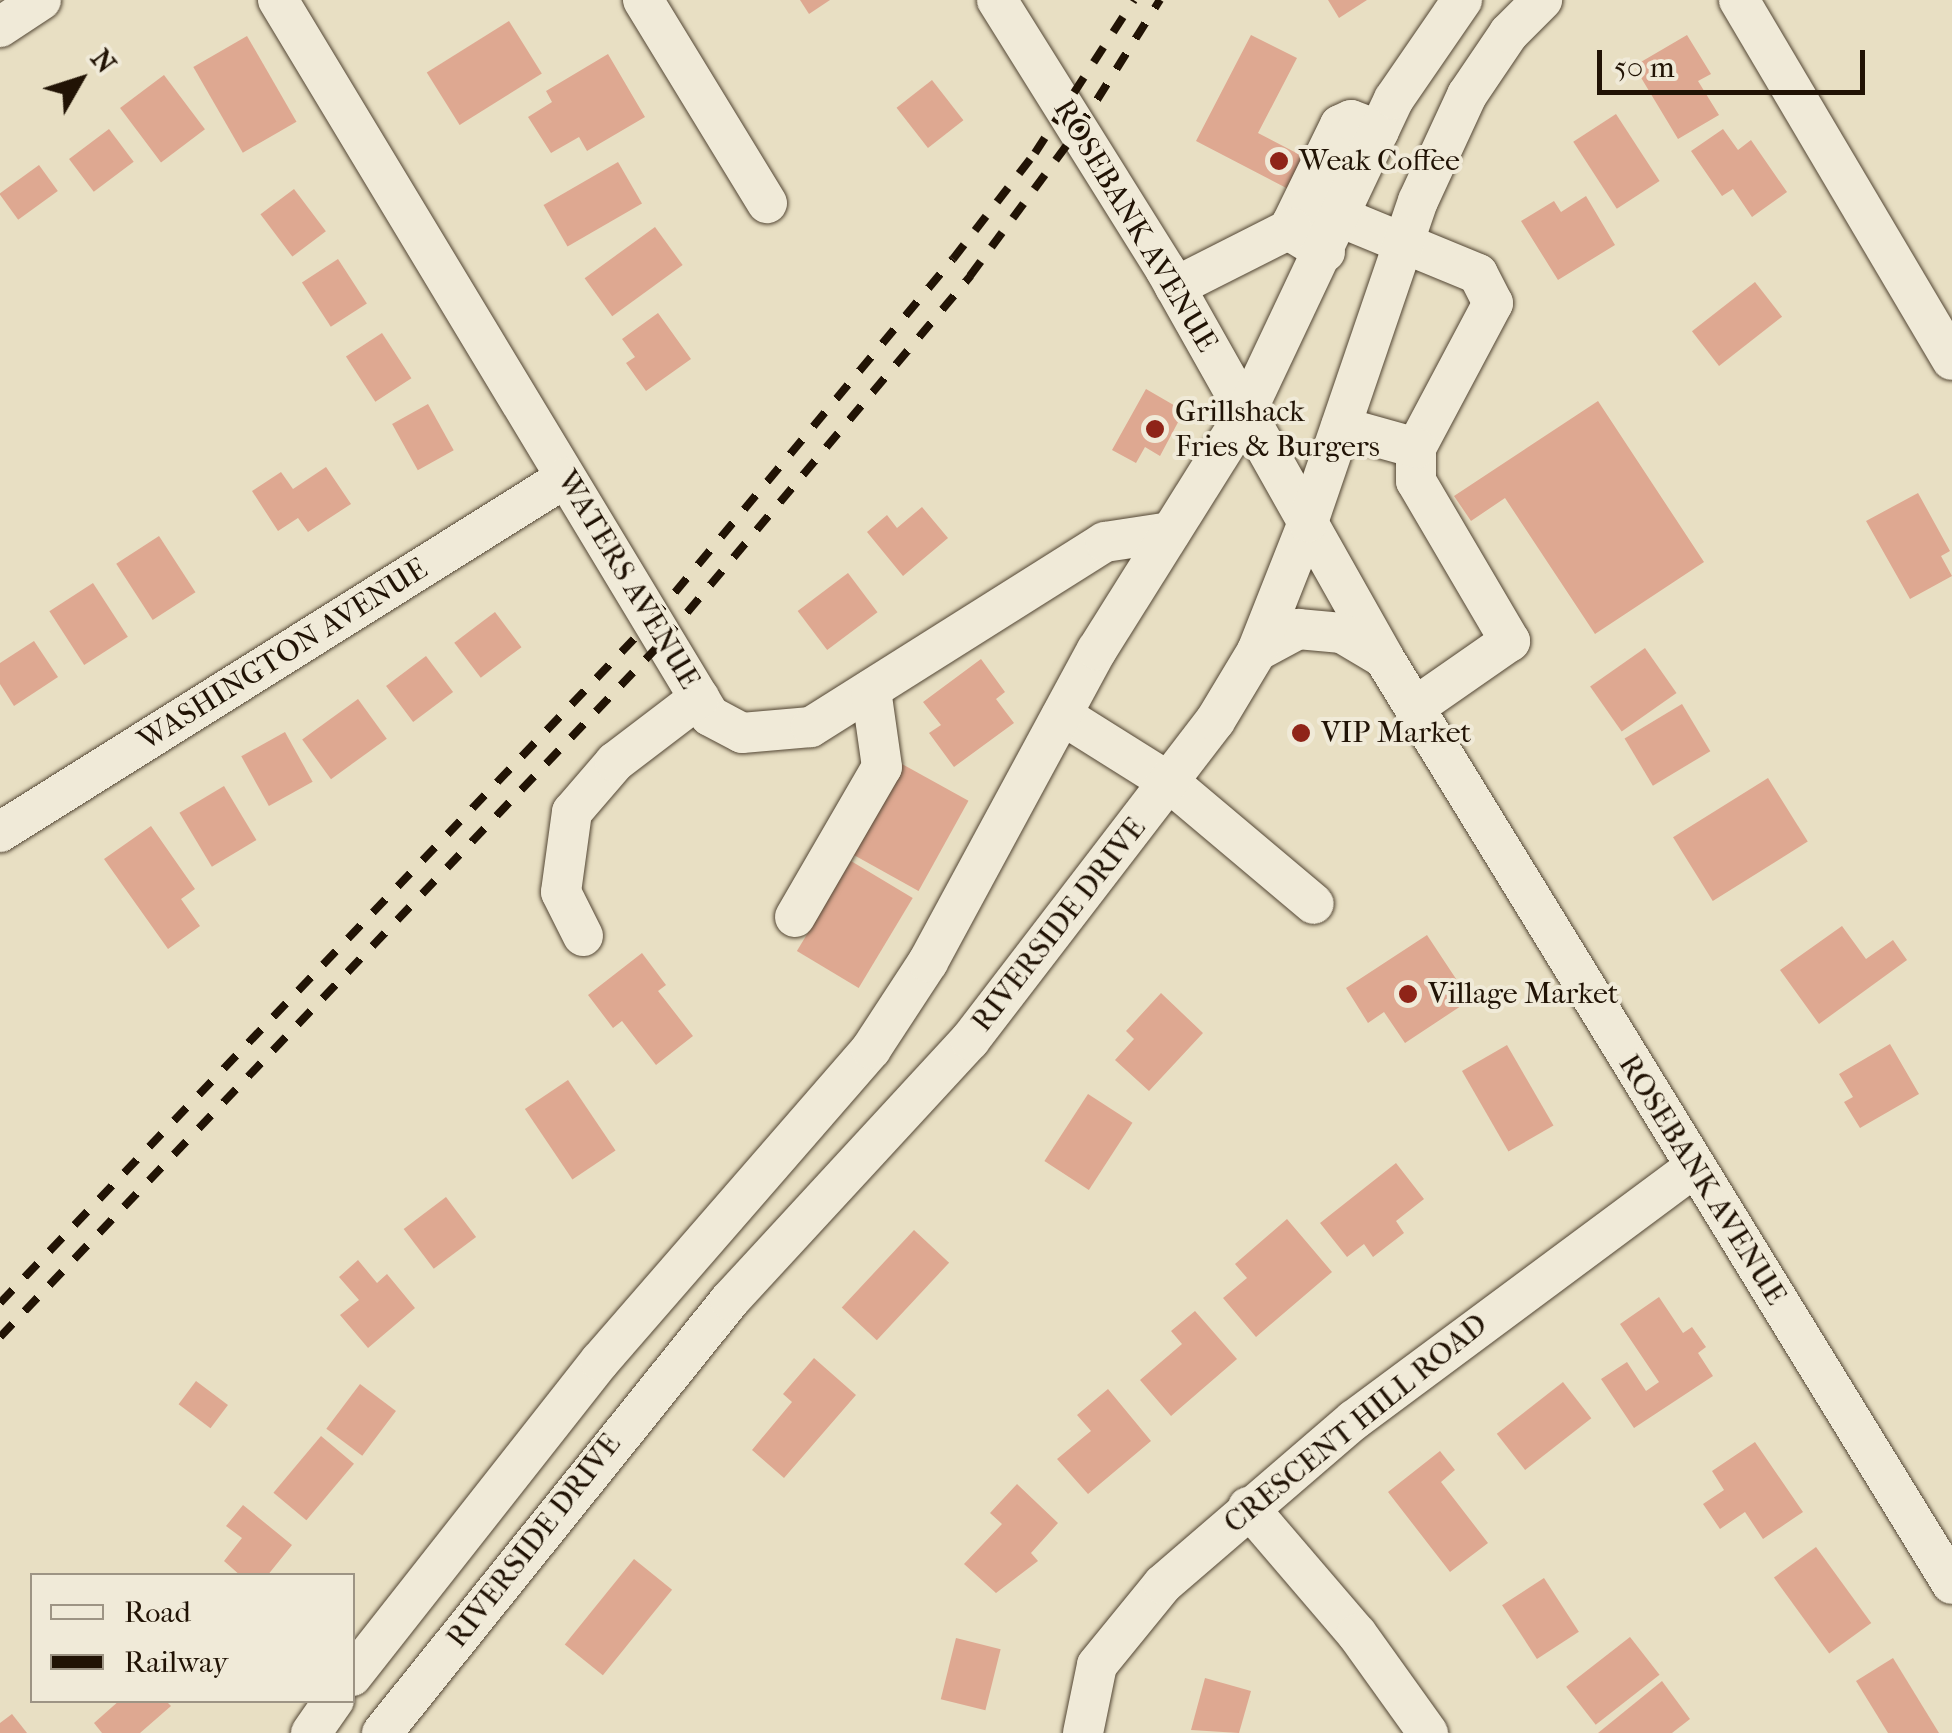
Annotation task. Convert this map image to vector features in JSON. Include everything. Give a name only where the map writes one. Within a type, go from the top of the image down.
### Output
[{"type":"street","points":[[0,26],[41,0]]},
{"type":"street","points":[[643,0],[767,203]]},
{"type":"street","name":"ROSEBANK AVENUE","points":[[996,0],[1174,287],[1384,658],[1693,1168],[1952,1584]]},
{"type":"street","name":"RIVERSIDE DRIVE","points":[[355,1672],[561,1408],[872,1049],[928,962],[1062,715],[1170,532],[1246,414],[1379,132],[1462,0]]},
{"type":"street","name":"RIVERSIDE DRIVE","points":[[382,1733],[608,1445],[730,1300],[970,1040],[1169,782],[1257,651],[1308,522],[1404,243],[1467,95],[1509,32],[1542,0]]},
{"type":"street","points":[[1739,0],[1952,360]]},
{"type":"street","name":"WATERS AVENUE","points":[[281,1],[710,716],[742,733],[762,735],[811,727],[1106,542],[1170,532]]},
{"type":"street","points":[[1292,228],[1340,125],[1351,120],[1379,132]]},
{"type":"street","points":[[1174,287],[1292,228],[1404,243],[1478,274],[1493,303],[1416,448],[1416,482],[1510,641],[1414,707]]},
{"type":"street","points":[[1341,427],[1416,448]]},
{"type":"street","name":"WASHINGTON AVENUE","points":[[0,832],[565,478]]},
{"type":"street","points":[[1257,651],[1298,629],[1342,633],[1384,658]]},
{"type":"street","points":[[795,917],[882,766],[871,690]]},
{"type":"street","points":[[583,936],[561,892],[572,812],[615,762],[699,698]]},
{"type":"street","points":[[1062,715],[1169,782],[1314,904]]},
{"type":"street","name":"CRESCENT HILL ROAD","points":[[1083,1733],[1097,1665],[1163,1584],[1248,1507],[1546,1274],[1693,1168]]},
{"type":"street","points":[[561,1408],[608,1445]]},
{"type":"street","points":[[1248,1507],[1356,1634],[1428,1733]]},
{"type":"street","points":[[311,1733],[332,1703]]},
{"type":"building","points":[[800,0],[830,0],[809,14]]},
{"type":"building","points":[[1328,0],[1367,0],[1339,18]]},
{"type":"building","points":[[509,21],[542,74],[460,125],[427,72]]},
{"type":"building","points":[[1251,35],[1297,58],[1258,133],[1310,160],[1294,192],[1196,141]]},
{"type":"building","points":[[1687,35],[1711,74],[1698,81],[1719,115],[1678,139],[1634,66]]},
{"type":"building","points":[[247,36],[296,122],[243,153],[193,67]]},
{"type":"building","points":[[608,54],[645,117],[587,151],[579,137],[551,153],[528,117],[552,102],[546,91]]},
{"type":"building","points":[[164,75],[205,129],[161,162],[120,108]]},
{"type":"building","points":[[932,80],[963,120],[928,148],[897,108]]},
{"type":"building","points":[[1616,114],[1660,181],[1617,209],[1573,142]]},
{"type":"building","points":[[109,129],[134,162],[94,192],[69,159]]},
{"type":"building","points":[[1723,129],[1738,150],[1751,140],[1787,192],[1752,217],[1733,189],[1722,196],[1691,151]]},
{"type":"building","points":[[618,162],[642,204],[568,247],[544,205]]},
{"type":"building","points":[[39,165],[58,191],[18,220],[0,193]]},
{"type":"building","points":[[294,189],[326,231],[292,257],[260,214]]},
{"type":"building","points":[[1586,196],[1615,245],[1558,280],[1521,221],[1554,201],[1561,212]]},
{"type":"building","points":[[655,227],[683,265],[612,316],[585,278]]},
{"type":"building","points":[[338,259],[367,303],[331,327],[302,282]]},
{"type":"building","points":[[1755,282],[1782,317],[1719,366],[1692,331]]},
{"type":"building","points":[[658,313],[691,359],[646,391],[626,363],[635,357],[622,339]]},
{"type":"building","points":[[382,333],[411,378],[375,402],[346,356]]},
{"type":"building","points":[[1146,389],[1184,411],[1160,456],[1145,447],[1136,463],[1112,450]]},
{"type":"building","points":[[1598,401],[1704,562],[1595,634],[1505,498],[1471,521],[1454,496]]},
{"type":"building","points":[[428,404],[454,450],[418,470],[392,424]]},
{"type":"building","points":[[326,467],[351,504],[308,532],[298,518],[278,531],[252,491],[281,472],[293,489]]},
{"type":"building","points":[[1918,493],[1950,551],[1941,556],[1952,576],[1910,599],[1866,521]]},
{"type":"building","points":[[922,507],[948,538],[903,576],[867,532],[887,515],[897,528]]},
{"type":"building","points":[[159,536],[195,592],[153,620],[116,564]]},
{"type":"building","points":[[848,573],[877,612],[827,650],[798,611]]},
{"type":"building","points":[[93,583],[128,637],[84,665],[49,611]]},
{"type":"building","points":[[495,612],[521,647],[481,678],[454,643]]},
{"type":"building","points":[[34,641],[58,677],[14,706],[0,684],[0,663]]},
{"type":"building","points":[[1645,648],[1677,693],[1622,731],[1590,686]]},
{"type":"building","points":[[426,656],[453,692],[413,722],[386,686]]},
{"type":"building","points":[[981,659],[1005,692],[996,699],[1014,723],[954,767],[929,733],[941,725],[923,702]]},
{"type":"building","points":[[358,699],[387,739],[331,779],[302,740]]},
{"type":"building","points":[[1682,704],[1710,751],[1653,786],[1625,739]]},
{"type":"building","points":[[285,732],[313,782],[269,806],[241,756]]},
{"type":"building","points":[[902,764],[968,801],[919,891],[852,854]]},
{"type":"building","points":[[1768,778],[1808,842],[1713,901],[1673,837]]},
{"type":"building","points":[[224,786],[256,840],[212,867],[179,813]]},
{"type":"building","points":[[151,826],[195,889],[181,899],[200,926],[168,949],[104,859]]},
{"type":"building","points":[[851,861],[913,898],[859,988],[797,951]]},
{"type":"building","points":[[1842,926],[1866,959],[1893,940],[1907,960],[1819,1024],[1780,970]]},
{"type":"building","name":"Village Market","points":[[1427,935],[1470,1000],[1405,1043],[1384,1012],[1368,1023],[1346,988]]},
{"type":"building","points":[[642,953],[666,985],[658,991],[693,1036],[656,1065],[622,1021],[613,1028],[588,995]]},
{"type":"building","points":[[1161,993],[1203,1033],[1149,1091],[1115,1060],[1134,1039],[1126,1031]]},
{"type":"building","points":[[1890,1044],[1919,1094],[1860,1128],[1844,1102],[1853,1097],[1839,1074]]},
{"type":"building","points":[[1507,1045],[1554,1126],[1508,1152],[1462,1071]]},
{"type":"building","points":[[568,1080],[616,1150],[572,1180],[525,1109]]},
{"type":"building","points":[[1088,1094],[1132,1123],[1089,1190],[1044,1161]]},
{"type":"building","points":[[1396,1163],[1424,1199],[1396,1221],[1404,1233],[1373,1257],[1364,1244],[1347,1257],[1320,1223]]},
{"type":"building","points":[[446,1197],[476,1237],[434,1269],[404,1229]]},
{"type":"building","points":[[1287,1219],[1332,1272],[1256,1337],[1223,1298],[1247,1278],[1235,1264]]},
{"type":"building","points":[[914,1230],[949,1263],[877,1340],[842,1308]]},
{"type":"building","points":[[358,1260],[377,1283],[387,1274],[415,1308],[368,1348],[340,1315],[359,1300],[339,1277]]},
{"type":"building","points":[[1659,1297],[1683,1333],[1692,1327],[1706,1347],[1698,1353],[1713,1376],[1634,1428],[1601,1379],[1627,1362],[1646,1391],[1659,1382],[1620,1324]]},
{"type":"building","points":[[1195,1311],[1237,1359],[1171,1416],[1140,1380],[1182,1344],[1171,1331]]},
{"type":"building","points":[[814,1358],[856,1395],[784,1478],[752,1450],[792,1402],[783,1394]]},
{"type":"building","points":[[196,1381],[228,1405],[210,1428],[179,1404]]},
{"type":"building","points":[[1563,1382],[1591,1418],[1525,1470],[1497,1434]]},
{"type":"building","points":[[360,1384],[396,1411],[362,1456],[326,1429]]},
{"type":"building","points":[[1108,1389],[1151,1441],[1088,1494],[1057,1459],[1091,1431],[1077,1415]]},
{"type":"building","points":[[321,1436],[354,1464],[306,1520],[273,1493]]},
{"type":"building","points":[[1755,1442],[1803,1512],[1763,1539],[1745,1512],[1720,1529],[1703,1504],[1724,1490],[1712,1471]]},
{"type":"building","points":[[1440,1451],[1455,1470],[1441,1482],[1488,1543],[1450,1572],[1388,1492]]},
{"type":"building","points":[[1017,1484],[1058,1523],[1031,1553],[1038,1561],[996,1593],[964,1564],[1002,1524],[990,1513]]},
{"type":"building","points":[[243,1505],[292,1545],[269,1573],[238,1573],[224,1561],[242,1538],[226,1526]]},
{"type":"building","points":[[1816,1547],[1871,1623],[1829,1654],[1774,1578]]},
{"type":"building","points":[[634,1559],[672,1590],[603,1675],[565,1644]]},
{"type":"building","points":[[1544,1578],[1579,1632],[1537,1659],[1502,1605]]},
{"type":"building","points":[[1630,1637],[1660,1675],[1596,1725],[1566,1687]]},
{"type":"building","points":[[956,1638],[1001,1649],[985,1710],[941,1699]]},
{"type":"building","points":[[1893,1658],[1939,1733],[1888,1733],[1856,1681]]},
{"type":"building","points":[[1205,1678],[1251,1691],[1239,1733],[1191,1730]]},
{"type":"building","points":[[1662,1681],[1690,1719],[1672,1733],[1598,1733]]},
{"type":"building","points":[[117,1703],[171,1706],[140,1733],[102,1733],[94,1723]]},
{"type":"building","points":[[12,1714],[27,1733],[0,1733],[0,1723]]},
{"type":"railway","points":[[0,1303],[652,620],[953,259],[1035,153],[1134,0]]},
{"type":"railway","points":[[0,1337],[664,640],[970,276],[1078,130],[1160,0]]},
{"type":"place","name":"Weak Coffee","points":[[1279,161]]},
{"type":"place","name":"Grillshack Fries & Burgers","points":[[1155,429]]},
{"type":"place","name":"VIP Market","points":[[1301,733]]},
{"type":"place","name":"Village Market","points":[[1408,994]]}]
